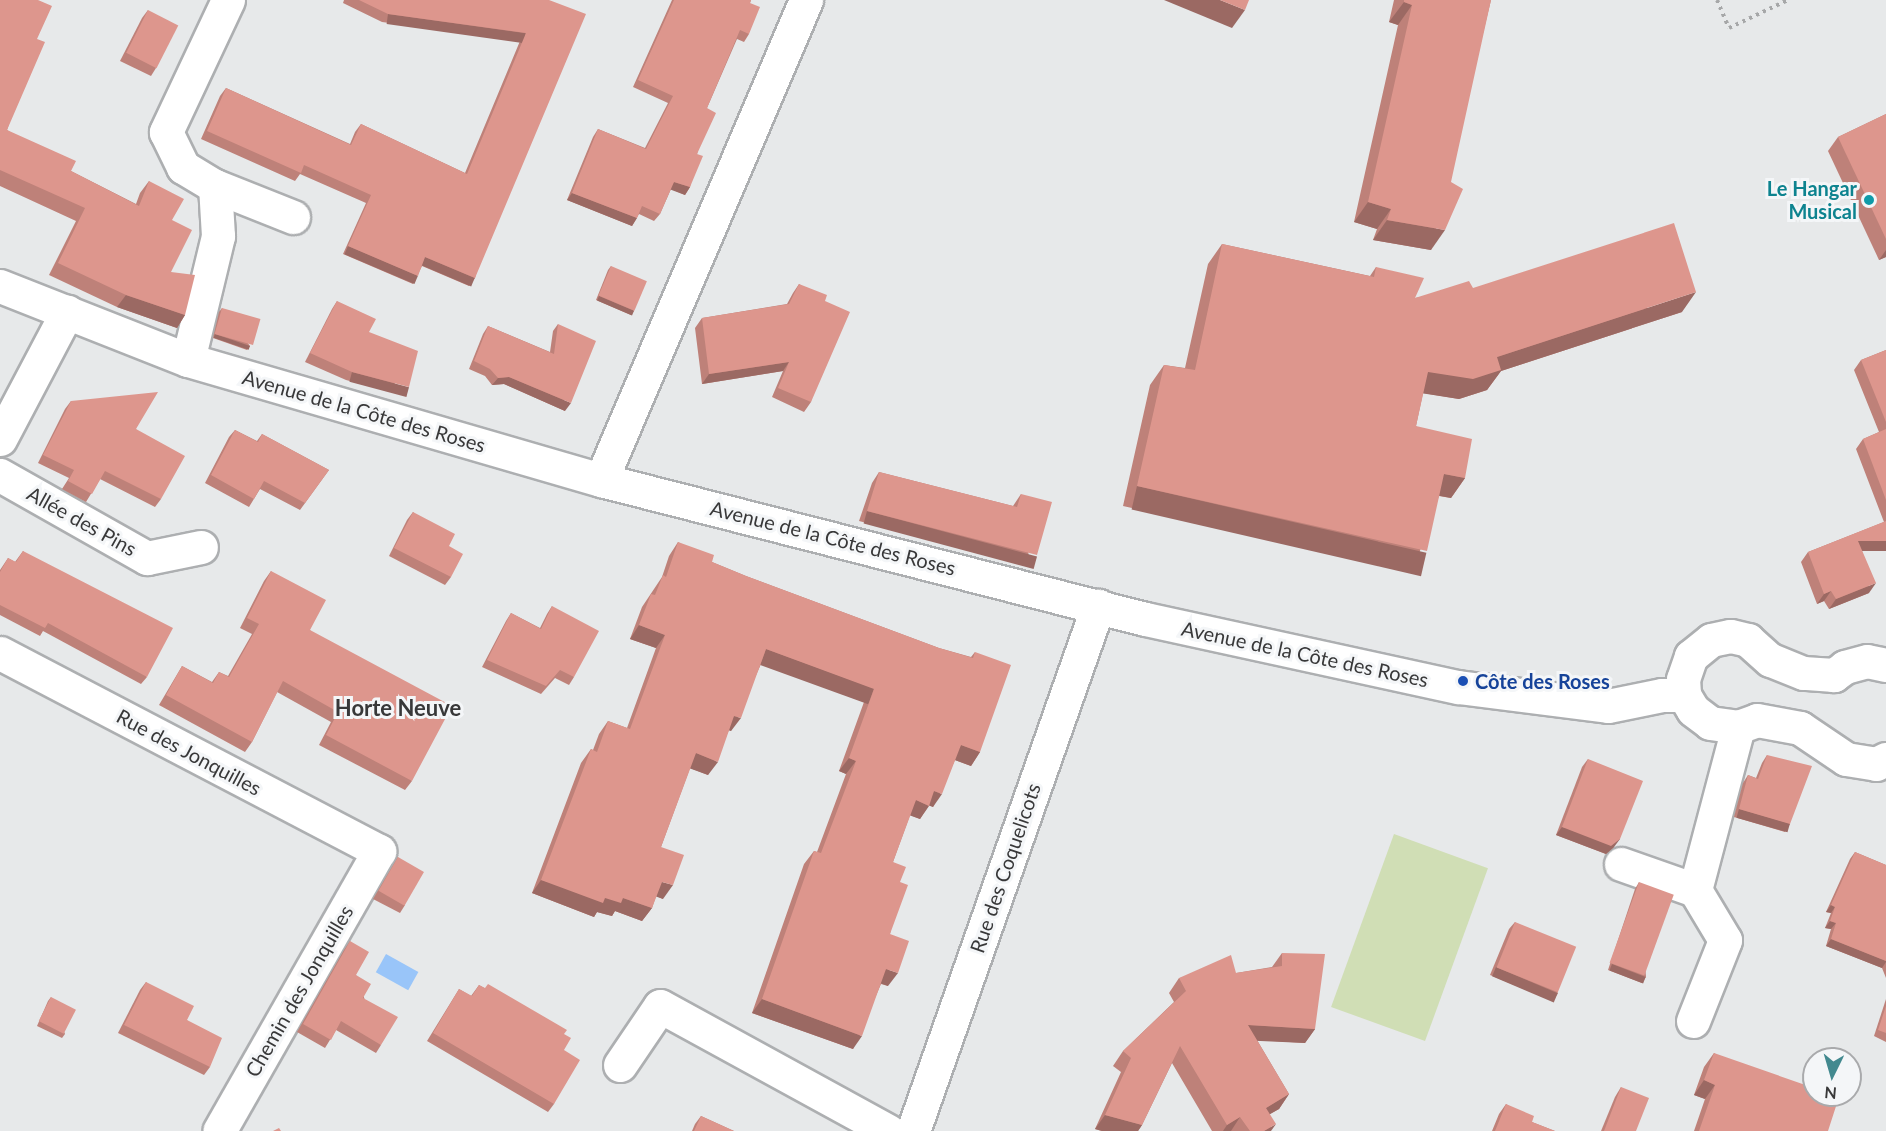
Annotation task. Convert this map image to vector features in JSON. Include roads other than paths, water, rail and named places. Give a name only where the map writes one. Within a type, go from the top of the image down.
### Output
[{"type":"street","points":[[228,0],[166,132],[183,167],[215,186],[293,217]]},
{"type":"street","points":[[601,480],[806,0]]},
{"type":"street","points":[[188,360],[218,236],[215,186]]},
{"type":"street","name":"Avenue de la Côte des Roses","points":[[0,286],[188,360],[601,480],[1098,606],[1458,687],[1608,706],[1662,695],[1684,695]]},
{"type":"street","points":[[0,440],[67,312]]},
{"type":"street","name":"Allée des Pins","points":[[0,476],[147,558],[201,547]]},
{"type":"street","name":"Rue des Coquelicots","points":[[913,1131],[1098,606]]},
{"type":"street","points":[[1886,665],[1867,661],[1845,667],[1834,675],[1803,673],[1770,660],[1748,640],[1730,636],[1711,640],[1691,656],[1683,679],[1684,695],[1693,710],[1710,723],[1738,727],[1757,720],[1800,728],[1846,759],[1876,764],[1886,759]]},
{"type":"street","name":"Rue des Jonquilles","points":[[0,653],[379,851]]},
{"type":"street","points":[[1695,890],[1738,727]]},
{"type":"street","name":"Chemin des Jonquilles","points":[[219,1131],[379,851]]},
{"type":"street","points":[[1621,864],[1695,890],[1725,940],[1693,1021]]},
{"type":"street","points":[[620,1065],[660,1006],[888,1131]]},
{"type":"water","points":[[386,954],[418,972],[408,990],[376,972]]},
{"type":"place","name":"Le Hangar Musical","points":[[1869,200]]},
{"type":"place","name":"Côte des Roses","points":[[1463,681]]},
{"type":"district","name":"Horte Neuve","points":[[398,708]]}]
